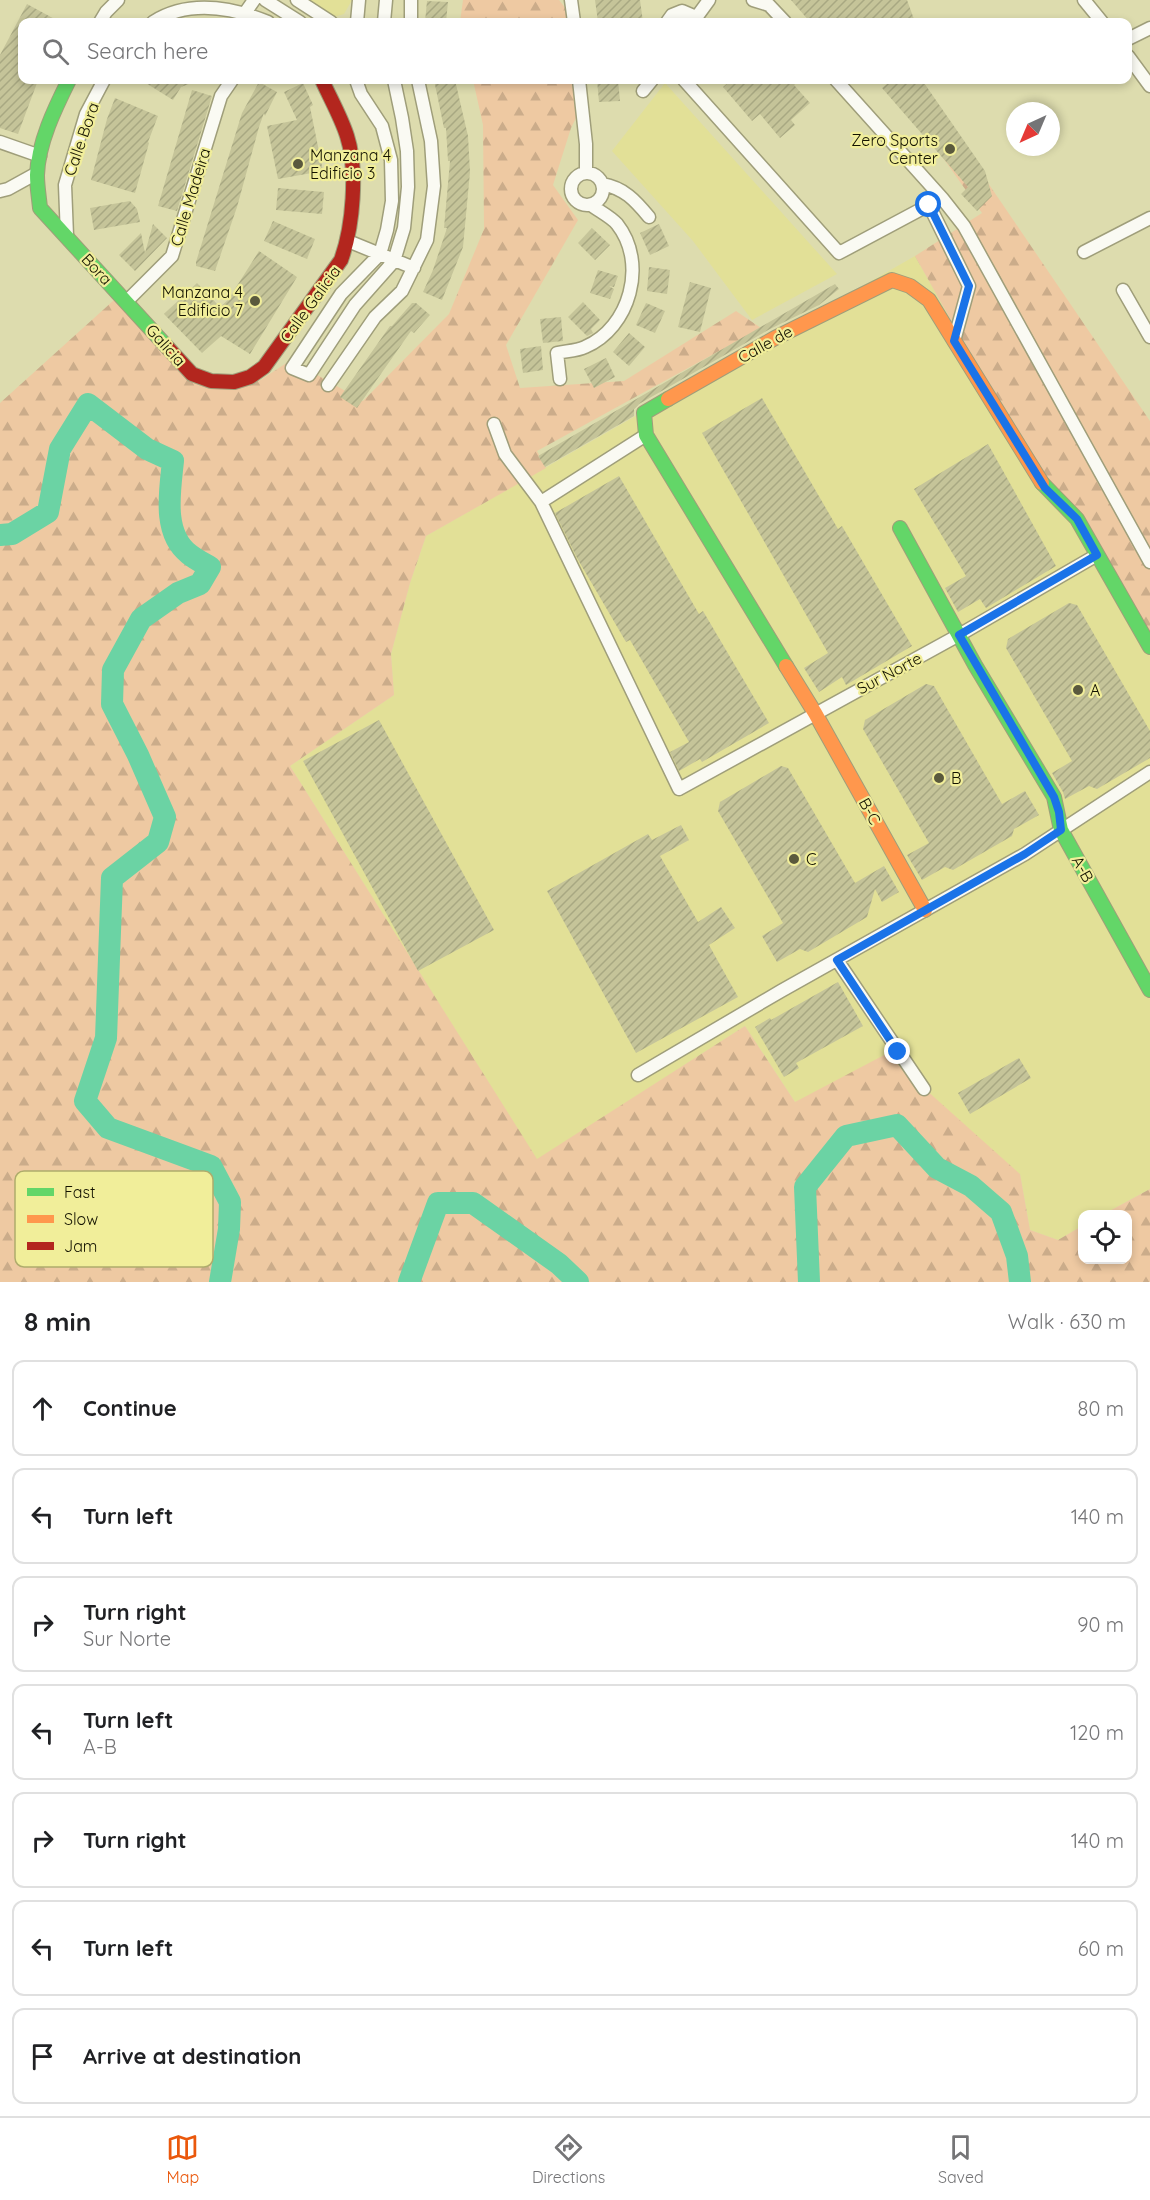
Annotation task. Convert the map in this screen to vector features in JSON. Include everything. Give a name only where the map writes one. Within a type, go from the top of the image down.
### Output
[{"type":"street","points":[[105,11],[118,0]]},
{"type":"street","points":[[245,13],[254,0]]},
{"type":"street","points":[[265,0],[294,18]]},
{"type":"street","points":[[297,0],[325,18]]},
{"type":"street","points":[[357,18],[359,0]]},
{"type":"street","points":[[384,18],[386,0]]},
{"type":"street","points":[[411,0],[411,18]]},
{"type":"street","points":[[572,0],[574,18]]},
{"type":"street","points":[[695,18],[708,0]]},
{"type":"street","points":[[753,0],[769,3],[782,18]]},
{"type":"street","points":[[1084,0],[1099,18]]},
{"type":"street","points":[[160,18],[175,10],[208,7],[245,13],[258,18]]},
{"type":"street","points":[[670,18],[682,11],[691,18]]},
{"type":"street","points":[[1132,37],[1150,28]]},
{"type":"street","points":[[1132,61],[1150,86]]},
{"type":"street","name":"Bora","points":[[67,84],[58,100],[40,156],[37,173],[40,208],[127,301]]},
{"type":"street","name":"Calle Bora","points":[[67,236],[65,185],[86,114],[102,84]]},
{"type":"street","name":"Calle Madeira","points":[[127,301],[172,256],[221,96],[228,84]]},
{"type":"street","name":"Calle Galicia","points":[[211,381],[234,382],[264,367],[341,260],[348,241],[354,167],[347,135],[324,84]]},
{"type":"street","points":[[357,84],[361,94],[382,126],[391,160],[392,201],[380,254],[341,294],[292,368],[309,375],[355,305],[394,261],[404,228],[408,187],[402,118],[395,84]]},
{"type":"street","points":[[328,385],[375,317],[402,291],[427,240],[434,186],[431,141],[419,84]]},
{"type":"street","points":[[579,84],[586,144],[586,173]]},
{"type":"street","points":[[643,91],[649,84]]},
{"type":"street","points":[[688,84],[839,253],[942,198]]},
{"type":"street","points":[[840,84],[942,198],[964,226],[1150,562]]},
{"type":"street","points":[[0,142],[40,156]]},
{"type":"street","points":[[0,190],[8,189],[37,173]]},
{"type":"street","points":[[560,379],[557,353],[584,348],[602,336],[619,317],[629,295],[634,276],[631,250],[617,224],[591,205],[580,204],[573,196],[571,186],[576,177],[586,173],[596,176],[603,189],[600,199],[591,205]]},
{"type":"street","points":[[602,184],[615,187],[632,196],[649,217]]},
{"type":"street","points":[[929,205],[969,286],[954,341],[1045,488],[1077,519],[1150,647]]},
{"type":"street","points":[[1083,252],[1150,218]]},
{"type":"street","points":[[348,241],[414,268]]},
{"type":"street","name":"Calle de","points":[[646,435],[644,413],[775,338],[892,280],[910,286],[929,300],[954,341]]},
{"type":"street","points":[[1123,290],[1150,337]]},
{"type":"street","name":"Galicia","points":[[127,301],[192,374],[211,381]]},
{"type":"street","points":[[494,424],[505,454],[541,502],[646,435]]},
{"type":"street","name":"B-C","points":[[646,435],[815,713],[926,910]]},
{"type":"street","name":"Sur Norte","points":[[541,502],[679,789],[959,635],[1097,555]]},
{"type":"street","name":"A-B","points":[[900,528],[959,635],[1054,797],[1061,830],[1150,990]]},
{"type":"street","points":[[638,1075],[1025,854],[1150,772]]},
{"type":"street","points":[[837,960],[924,1089]]},
{"type":"shaded area","points":[[308,0],[352,0],[344,14],[334,17]]},
{"type":"shaded area","points":[[666,84],[837,274],[752,320],[693,241],[612,151]]},
{"type":"shaded area","points":[[915,256],[1044,486],[1150,632],[1150,1189],[1111,1210],[1078,1210],[1078,1228],[1058,1240],[1030,1230],[1020,1174],[795,1102],[745,1026],[537,1160],[290,766],[394,695],[391,654],[410,583],[426,536]]},
{"type":"green space","points":[[463,0],[559,0],[571,15],[571,18],[461,18]]},
{"type":"green space","points":[[474,84],[576,84],[578,114],[571,128],[553,185],[578,220],[506,345],[520,388],[624,381],[736,311],[761,328],[537,451],[546,468],[426,536],[410,583],[391,654],[394,695],[290,766],[537,1159],[745,1026],[795,1102],[886,1054],[1020,1174],[1030,1230],[1058,1240],[1078,1228],[1078,1264],[1132,1264],[1132,1210],[1111,1210],[1150,1189],[1150,1282],[0,1282],[0,403],[124,291],[206,378],[259,381],[291,360],[363,401],[449,314],[484,229],[483,125]]},
{"type":"green space","points":[[505,84],[539,84],[509,94]]},
{"type":"green space","points":[[891,84],[921,84],[1150,421],[1150,632],[1044,486],[915,256],[982,213]]},
{"type":"building","points":[[595,0],[640,0],[642,18],[597,18]]},
{"type":"building","points":[[791,0],[907,0],[914,18],[807,18]]},
{"type":"building","points":[[427,1],[448,2],[446,18],[425,18]]},
{"type":"building","points":[[27,4],[53,18],[20,18]]},
{"type":"building","points":[[18,21],[18,84],[37,84],[18,134],[0,128],[0,55]]},
{"type":"building","points":[[147,84],[189,84],[181,87],[173,100]]},
{"type":"building","points":[[258,84],[263,84],[277,92],[265,116],[264,113],[259,127],[237,207],[215,271],[196,266],[196,262],[242,113]]},
{"type":"building","points":[[303,84],[313,105],[310,107],[323,171],[278,179],[267,126],[297,120],[284,92]]},
{"type":"building","points":[[435,84],[456,84],[468,136],[470,172],[463,247],[442,300],[423,292],[447,228],[444,228],[450,161],[448,161],[446,128],[444,128]]},
{"type":"building","points":[[597,84],[618,84],[620,101],[599,102]]},
{"type":"building","points":[[726,84],[795,84],[810,103],[791,120],[795,125],[780,138],[760,114],[752,121],[723,87]]},
{"type":"building","points":[[887,84],[925,84],[985,171],[992,196],[977,211],[961,194],[968,187],[882,88]]},
{"type":"building","points":[[192,90],[212,96],[177,211],[158,206]]},
{"type":"building","points":[[115,98],[158,116],[148,142],[135,193],[91,180]]},
{"type":"building","points":[[278,188],[324,192],[322,214],[276,210]]},
{"type":"building","points":[[130,201],[137,209],[140,222],[94,230],[90,208]]},
{"type":"building","points":[[273,221],[315,239],[307,259],[264,241]]},
{"type":"building","points":[[153,224],[167,238],[135,271],[119,255],[141,233],[145,253]]},
{"type":"building","points":[[659,224],[669,246],[650,255],[640,233]]},
{"type":"building","points":[[592,228],[610,245],[595,260],[578,243]]},
{"type":"building","points":[[259,251],[297,277],[250,354],[221,336],[202,353],[164,314],[197,283],[220,307],[228,300]]},
{"type":"building","points":[[649,267],[670,270],[667,294],[647,291]]},
{"type":"building","points":[[598,270],[618,276],[614,287],[609,286],[614,289],[610,299],[590,293]]},
{"type":"building","points":[[690,282],[711,288],[700,332],[678,327]]},
{"type":"building","points":[[835,284],[839,289],[819,305],[770,329],[639,404],[634,409],[634,416],[545,467],[538,456]]},
{"type":"building","points":[[583,302],[600,320],[591,329],[593,333],[587,336],[568,317]]},
{"type":"building","points":[[412,303],[416,303],[430,315],[414,333],[411,331],[357,408],[340,397],[390,326]]},
{"type":"building","points":[[646,303],[665,311],[655,333],[636,325]]},
{"type":"building","points":[[561,317],[563,341],[543,343],[540,319]]},
{"type":"building","points":[[629,333],[645,347],[629,366],[613,352]]},
{"type":"building","points":[[541,346],[543,370],[523,373],[520,349]]},
{"type":"building","points":[[606,358],[615,377],[594,388],[584,369]]},
{"type":"building","points":[[762,398],[838,529],[842,526],[912,646],[846,685],[842,677],[819,692],[804,668],[828,653],[702,433]]},
{"type":"building","points":[[988,444],[1056,566],[986,608],[980,599],[958,612],[945,588],[966,576],[914,489]]},
{"type":"building","points":[[619,476],[699,614],[703,611],[769,723],[702,762],[700,759],[679,771],[670,752],[689,742],[630,640],[626,642],[577,558],[555,513]]},
{"type":"building","name":"A","points":[[1069,603],[1077,605],[1150,731],[1150,758],[1097,789],[1089,786],[1065,799],[1052,773],[1072,761],[1006,648],[1008,639]]},
{"type":"building","name":"B","points":[[926,684],[934,686],[1002,804],[1025,791],[1039,815],[1014,829],[1012,836],[953,870],[945,867],[922,880],[907,855],[929,843],[863,729],[865,720]]},
{"type":"building","points":[[379,720],[494,930],[418,971],[303,761]]},
{"type":"building","name":"C","points":[[781,766],[788,768],[855,883],[884,866],[899,892],[882,902],[875,889],[867,917],[808,952],[800,949],[777,962],[762,936],[783,923],[718,811],[720,802]]},
{"type":"building","points":[[681,825],[689,840],[660,856],[698,922],[721,907],[735,928],[709,945],[738,997],[636,1053],[547,891],[648,834],[652,840]]},
{"type":"building","points":[[838,982],[863,1026],[796,1063],[799,1068],[784,1077],[755,1027]]},
{"type":"building","points":[[1019,1058],[1031,1078],[970,1114],[958,1093]]},
{"type":"waterway","points":[[0,535],[12,534],[48,512],[60,449],[88,404],[147,449],[173,461],[170,511],[175,535],[180,545],[189,554],[210,567],[200,584],[178,593],[141,619],[113,670],[112,704],[138,755],[165,817],[158,842],[112,878],[106,1038],[85,1101],[108,1128],[211,1166],[230,1202],[229,1229],[220,1282]]},
{"type":"waterway","points":[[809,1282],[805,1187],[846,1136],[897,1125],[937,1168],[971,1186],[1001,1212],[1017,1256],[1020,1282]]},
{"type":"waterway","points":[[409,1282],[438,1203],[473,1203],[559,1264],[578,1282]]},
{"type":"traffic: fast","points":[[67,84],[53,114],[40,151],[37,175],[40,208],[168,348]]},
{"type":"traffic: fast","points":[[668,399],[644,413],[646,435],[786,666]]},
{"type":"traffic: fast","points":[[1042,483],[1077,519],[1150,647]]},
{"type":"traffic: fast","points":[[900,528],[975,665],[1054,797],[1061,830],[1150,990]]},
{"type":"traffic: slow","points":[[668,399],[775,338],[892,280],[910,286],[929,300],[1042,483]]},
{"type":"traffic: slow","points":[[786,666],[815,713],[925,910]]},
{"type":"traffic: jam","points":[[168,348],[192,374],[211,381],[234,382],[250,377],[264,367],[341,260],[349,231],[353,198],[352,165],[345,129],[324,84]]},
{"type":"place","name":"Zero Sports Center","points":[[950,149]]},
{"type":"place","name":"Manzana 4 Edificio 3","points":[[298,164]]},
{"type":"place","name":"Manzana 4 Edificio 7","points":[[255,301]]},
{"type":"place","name":"A","points":[[1078,690]]},
{"type":"place","name":"B","points":[[939,778]]},
{"type":"place","name":"C","points":[[794,859]]},
{"type":"route","points":[[898,1052],[837,960],[1025,854],[1061,830],[1054,797],[959,635],[1097,555],[1077,519],[1045,488],[954,341],[969,286],[929,205]]}]
